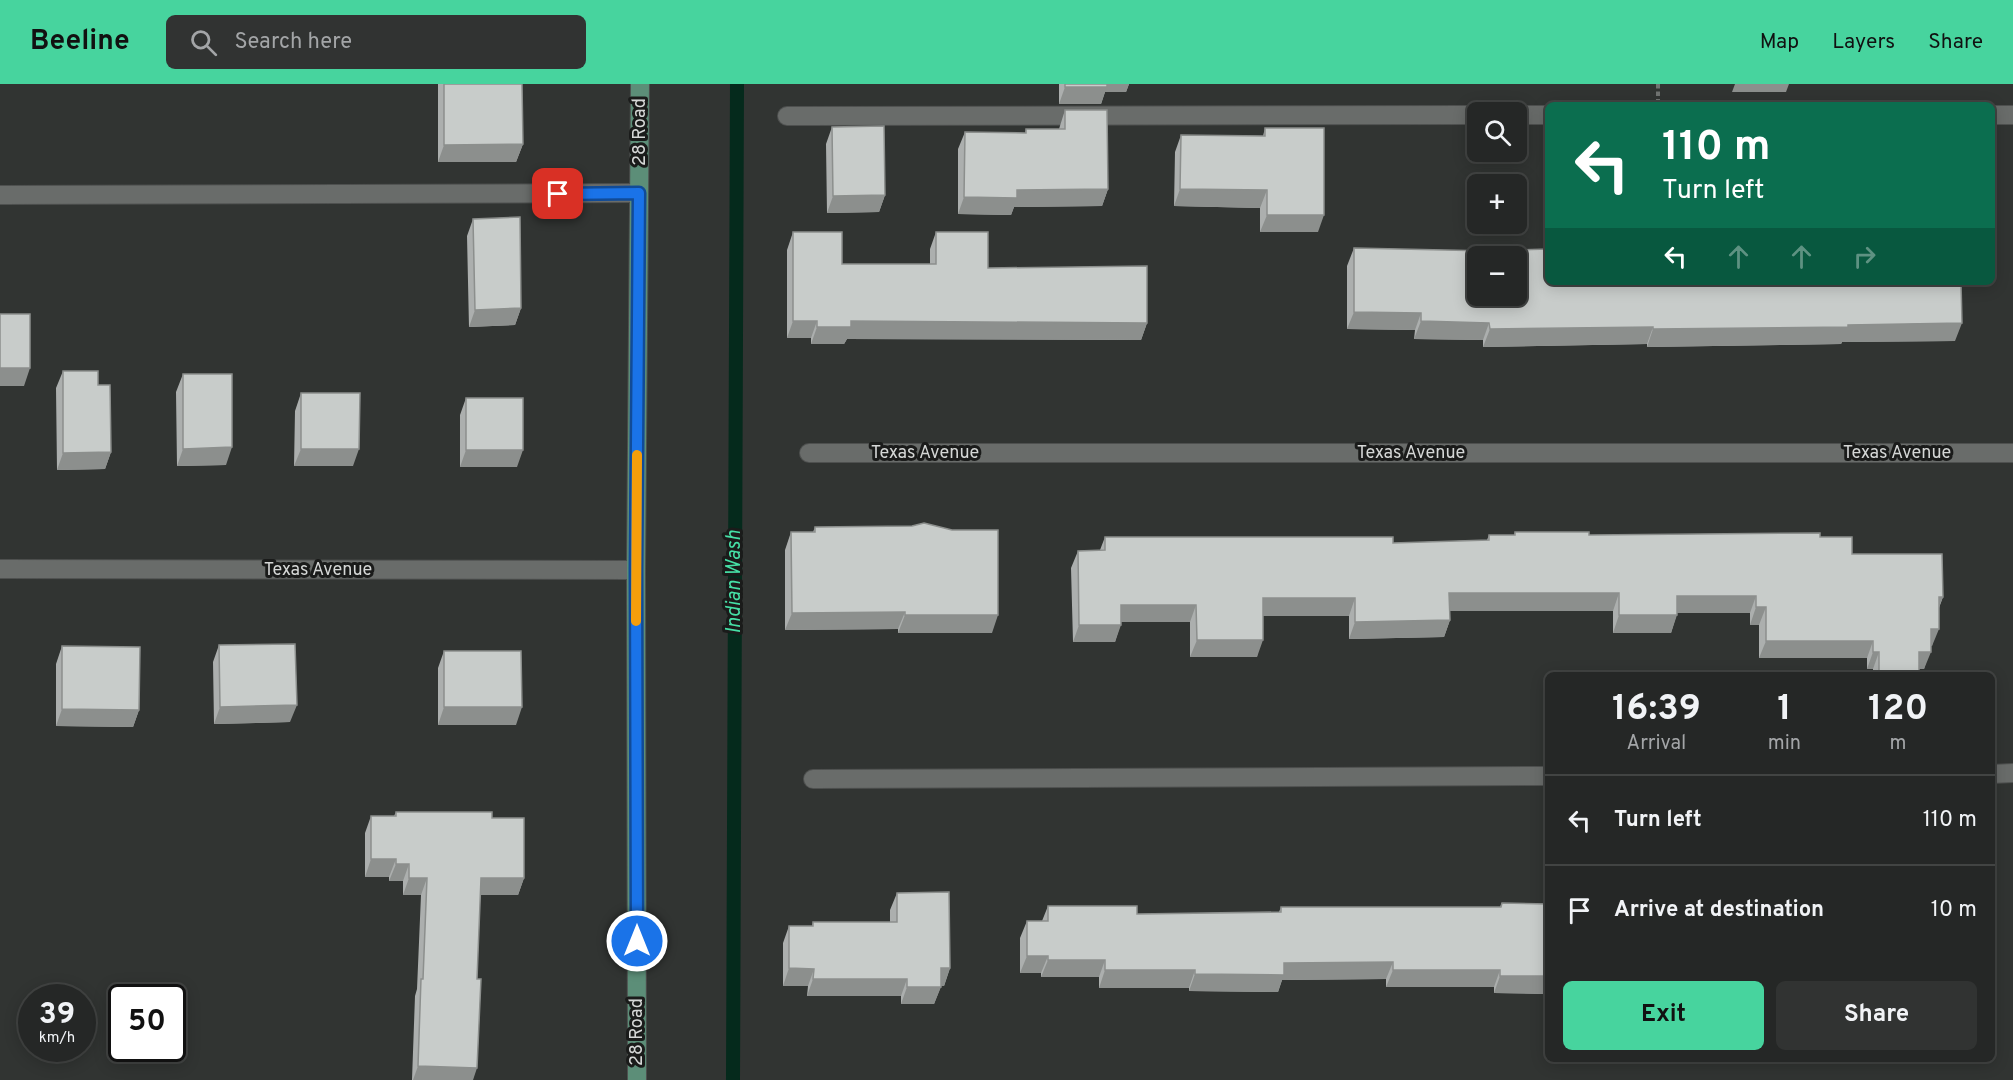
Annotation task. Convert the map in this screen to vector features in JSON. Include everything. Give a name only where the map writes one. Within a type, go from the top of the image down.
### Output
[{"type":"main road","name":"28 Road","points":[[637,1080],[636,570],[640,84]]},
{"type":"street","points":[[786,116],[1467,115]]},
{"type":"street","points":[[1527,115],[1545,115]]},
{"type":"street","points":[[1995,115],[2013,115]]},
{"type":"street","points":[[0,195],[639,193]]},
{"type":"street","name":"Texas Avenue","points":[[809,453],[2013,453]]},
{"type":"street","name":"Texas Avenue","points":[[0,569],[636,570]]},
{"type":"street","points":[[1995,774],[2013,773]]},
{"type":"street","points":[[813,779],[1545,776]]},
{"type":"path","points":[[1658,84],[1658,102]]},
{"type":"building","points":[[444,84],[522,84],[523,144],[444,145]]},
{"type":"building","points":[[1065,84],[1107,84],[1107,87],[1065,87]]},
{"type":"building","points":[[1065,110],[1107,110],[1108,189],[1017,190],[1017,198],[964,197],[965,132],[1026,133],[1026,129],[1065,129]]},
{"type":"building","points":[[884,126],[885,195],[833,196],[832,127]]},
{"type":"building","points":[[1265,128],[1324,128],[1324,215],[1267,215],[1267,190],[1180,189],[1181,135],[1265,136]]},
{"type":"building","points":[[520,217],[521,308],[475,310],[473,219]]},
{"type":"building","points":[[793,232],[842,232],[842,264],[936,264],[936,232],[988,232],[988,268],[1147,266],[1147,323],[851,321],[851,327],[817,327],[817,321],[793,321]]},
{"type":"building","points":[[1354,248],[1467,250],[1467,306],[1527,306],[1527,250],[1545,249],[1545,285],[1961,285],[1962,323],[1848,325],[1848,327],[1490,329],[1489,323],[1421,321],[1421,313],[1354,312]]},
{"type":"building","points":[[0,314],[30,314],[30,368],[0,368]]},
{"type":"building","points":[[63,371],[98,371],[98,385],[110,385],[111,452],[63,453]]},
{"type":"building","points":[[183,374],[232,374],[232,447],[183,449]]},
{"type":"building","points":[[301,393],[360,393],[359,449],[301,449]]},
{"type":"building","points":[[466,398],[523,398],[523,450],[466,450]]},
{"type":"building","points":[[924,523],[952,530],[998,530],[998,615],[905,615],[905,612],[792,613],[791,532],[815,532],[815,527],[912,526]]},
{"type":"building","points":[[1515,532],[1589,532],[1589,535],[1820,533],[1820,537],[1852,537],[1852,554],[1942,554],[1943,597],[1939,597],[1939,629],[1931,629],[1931,652],[1919,652],[1919,672],[1879,672],[1879,652],[1873,652],[1873,641],[1766,641],[1766,607],[1756,607],[1756,596],[1677,596],[1677,615],[1619,615],[1619,593],[1449,593],[1450,620],[1355,622],[1355,598],[1263,598],[1263,640],[1197,640],[1196,605],[1121,605],[1121,625],[1079,625],[1078,551],[1105,550],[1105,537],[1393,537],[1393,543],[1489,540],[1489,535],[1515,535]]},
{"type":"building","points":[[295,644],[297,705],[220,707],[219,645]]},
{"type":"building","points":[[62,646],[140,647],[139,710],[62,709]]},
{"type":"building","points":[[444,651],[521,651],[522,707],[444,707]]},
{"type":"building","points":[[396,812],[492,812],[492,818],[524,818],[524,878],[481,878],[477,979],[481,979],[477,1068],[418,1066],[427,878],[409,878],[409,864],[396,864],[396,859],[371,859],[371,816],[396,816]]},
{"type":"building","points":[[949,892],[950,968],[941,968],[941,987],[907,987],[907,979],[813,979],[814,969],[789,968],[789,926],[813,926],[813,922],[897,922],[897,893]]},
{"type":"building","points":[[1502,903],[1545,904],[1545,976],[1500,976],[1500,970],[1393,970],[1393,962],[1284,963],[1284,975],[1195,974],[1195,970],[1105,970],[1105,960],[1048,960],[1048,956],[1027,956],[1027,921],[1048,921],[1048,906],[1137,906],[1137,914],[1281,912],[1281,907],[1501,907]]},
{"type":"waterway","name":"Indian Wash","points":[[733,1080],[737,84]]},
{"type":"slow traffic","points":[[636,621],[637,455]]},
{"type":"route","points":[[558,194],[639,193],[636,570],[637,941]]}]
